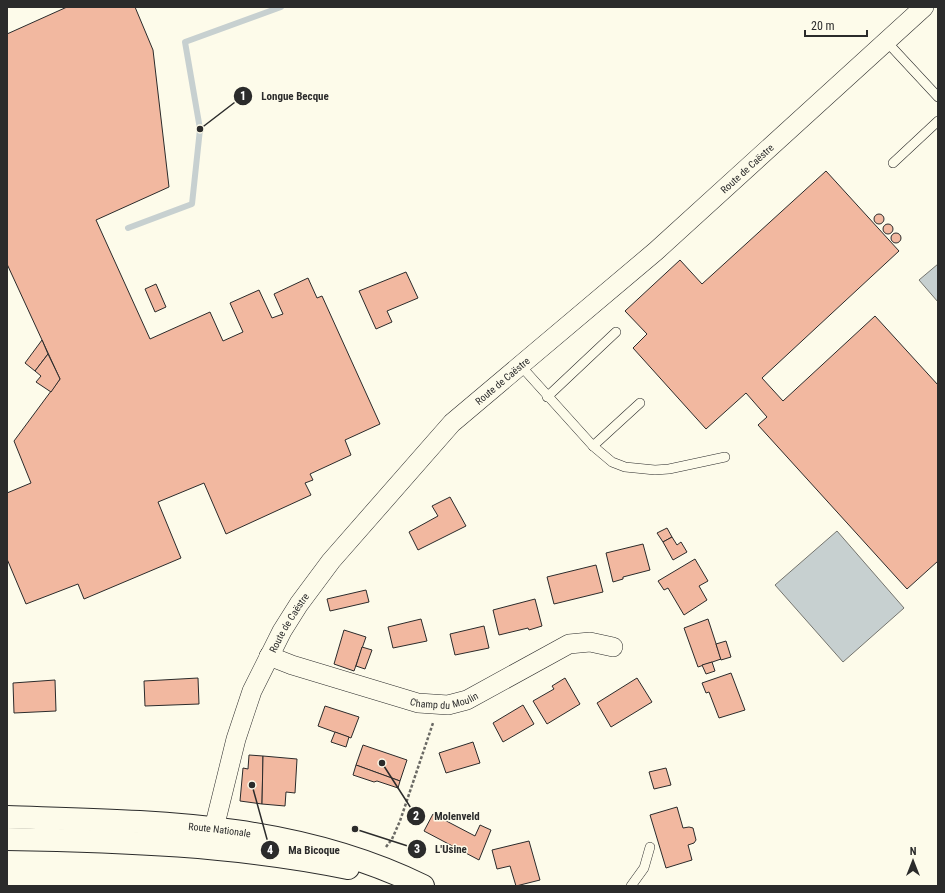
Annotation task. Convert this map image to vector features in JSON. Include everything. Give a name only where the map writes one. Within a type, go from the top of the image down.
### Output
[{"type":"street","name":"Route de Caëstre","points":[[212,849],[215,827],[240,723],[252,691],[288,621],[317,578],[431,445],[452,423],[669,239],[924,7]]},
{"type":"street","name":"Champ du Moulin","points":[[269,656],[292,665],[409,701],[438,705],[453,704],[467,700],[569,644],[590,642],[612,647]]},
{"type":"street","name":"Route Nationale","points":[[7,818],[116,820],[215,827],[254,832],[313,845],[374,864],[422,886]]},
{"type":"street","name":"Route Nationale","points":[[7,839],[116,842],[212,849],[322,863],[422,886]]},
{"type":"lane","points":[[886,41],[938,97]]},
{"type":"lane","points":[[893,163],[938,121]]},
{"type":"lane","points":[[547,397],[616,332]]},
{"type":"lane","points":[[520,365],[547,397],[593,446],[612,462],[625,467],[641,470],[669,469],[725,457]]},
{"type":"lane","points":[[593,446],[640,403]]},
{"type":"lane","points":[[631,886],[644,868],[650,847]]},
{"type":"path","points":[[374,864],[396,831],[421,761],[438,705]]},
{"type":"shaded area","points":[[938,264],[938,302],[919,280]]},
{"type":"shaded area","points":[[837,531],[904,608],[843,662],[775,585]]},
{"type":"building","points":[[67,7],[135,7],[153,50],[169,187],[96,220],[150,339],[210,312],[223,341],[243,332],[230,303],[259,290],[272,318],[283,314],[274,294],[308,278],[317,298],[322,296],[380,424],[345,440],[351,455],[310,474],[313,480],[305,483],[311,495],[226,534],[204,483],[158,502],[181,558],[84,599],[78,584],[26,604],[7,559],[7,493],[31,483],[14,441],[60,379],[7,264],[7,34]]},
{"type":"building","points":[[826,171],[899,251],[762,378],[783,401],[875,316],[938,385],[938,561],[907,589],[758,425],[767,417],[746,393],[706,429],[633,348],[647,334],[625,311],[680,260],[702,284]]},
{"type":"building","points":[[877,214],[881,214],[884,219],[881,224],[877,224],[874,221],[874,217]]},
{"type":"building","points":[[886,224],[890,224],[893,229],[890,234],[886,234],[883,231],[883,227]]},
{"type":"building","points":[[894,233],[898,233],[901,238],[898,243],[894,243],[891,240],[891,236]]},
{"type":"building","points":[[406,272],[418,298],[387,311],[392,322],[376,329],[359,291]]},
{"type":"building","points":[[156,284],[166,307],[155,312],[145,289]]},
{"type":"building","points":[[42,340],[48,354],[35,371],[25,363]]},
{"type":"building","points":[[48,354],[60,379],[51,392],[36,382],[41,376],[35,371]]},
{"type":"building","points":[[450,497],[466,526],[418,550],[409,532],[438,516],[432,506]]},
{"type":"building","points":[[667,528],[672,537],[663,542],[657,533]]},
{"type":"building","points":[[672,537],[677,545],[681,542],[687,552],[673,560],[663,542]]},
{"type":"building","points":[[643,544],[650,570],[623,577],[623,579],[613,582],[606,553]]},
{"type":"building","points":[[695,559],[708,581],[699,586],[707,600],[684,615],[668,588],[664,590],[658,581]]},
{"type":"building","points":[[596,565],[603,592],[554,604],[547,577]]},
{"type":"building","points":[[366,590],[369,602],[330,611],[327,599]]},
{"type":"building","points":[[535,599],[542,626],[529,630],[528,628],[499,635],[493,610]]},
{"type":"building","points":[[421,619],[427,641],[393,648],[388,627]]},
{"type":"building","points":[[708,619],[721,659],[698,667],[684,628]]},
{"type":"building","points":[[484,626],[489,648],[455,655],[450,634]]},
{"type":"building","points":[[344,630],[366,637],[354,671],[334,664]]},
{"type":"building","points":[[726,641],[731,657],[721,660],[716,644]]},
{"type":"building","points":[[362,647],[372,650],[365,669],[356,666]]},
{"type":"building","points":[[712,662],[715,671],[706,674],[702,665]]},
{"type":"building","points":[[731,673],[745,710],[719,718],[709,692],[706,693],[702,683]]},
{"type":"building","points":[[198,678],[199,704],[145,706],[144,681]]},
{"type":"building","points":[[565,678],[580,704],[547,724],[533,701],[554,689],[552,686]]},
{"type":"building","points":[[637,678],[652,702],[611,727],[597,703]]},
{"type":"building","points":[[55,680],[56,711],[14,713],[13,683]]},
{"type":"building","points":[[523,705],[534,724],[503,742],[493,723]]},
{"type":"building","points":[[325,706],[359,717],[351,738],[318,726]]},
{"type":"building","points":[[335,732],[349,737],[346,747],[331,742]]},
{"type":"building","points":[[473,742],[480,763],[446,773],[439,753]]},
{"type":"building","points":[[363,745],[407,760],[400,781],[356,765]]},
{"type":"building","points":[[249,755],[263,756],[262,804],[240,801],[243,768],[248,769]]},
{"type":"building","points":[[263,756],[297,759],[295,793],[286,792],[285,806],[262,804]]},
{"type":"building","points":[[356,765],[400,781],[398,788],[353,775]]},
{"type":"building","points":[[666,768],[671,785],[654,789],[649,772]]},
{"type":"building","points":[[677,807],[683,828],[693,828],[696,840],[694,843],[688,845],[692,860],[666,868],[650,815]]},
{"type":"building","points":[[433,814],[475,836],[480,825],[491,830],[479,860],[424,831]]},
{"type":"building","points":[[529,841],[540,880],[516,886],[510,866],[497,869],[492,850]]},
{"type":"waterway","points":[[128,228],[192,204],[200,129],[185,42],[281,7]]},
{"type":"place","name":"Longue Becque","points":[[200,129]]},
{"type":"place","name":"Molenveld","points":[[382,763]]},
{"type":"place","name":"Ma Bicoque","points":[[252,785]]},
{"type":"place","name":"L'Usine","points":[[355,829]]}]
